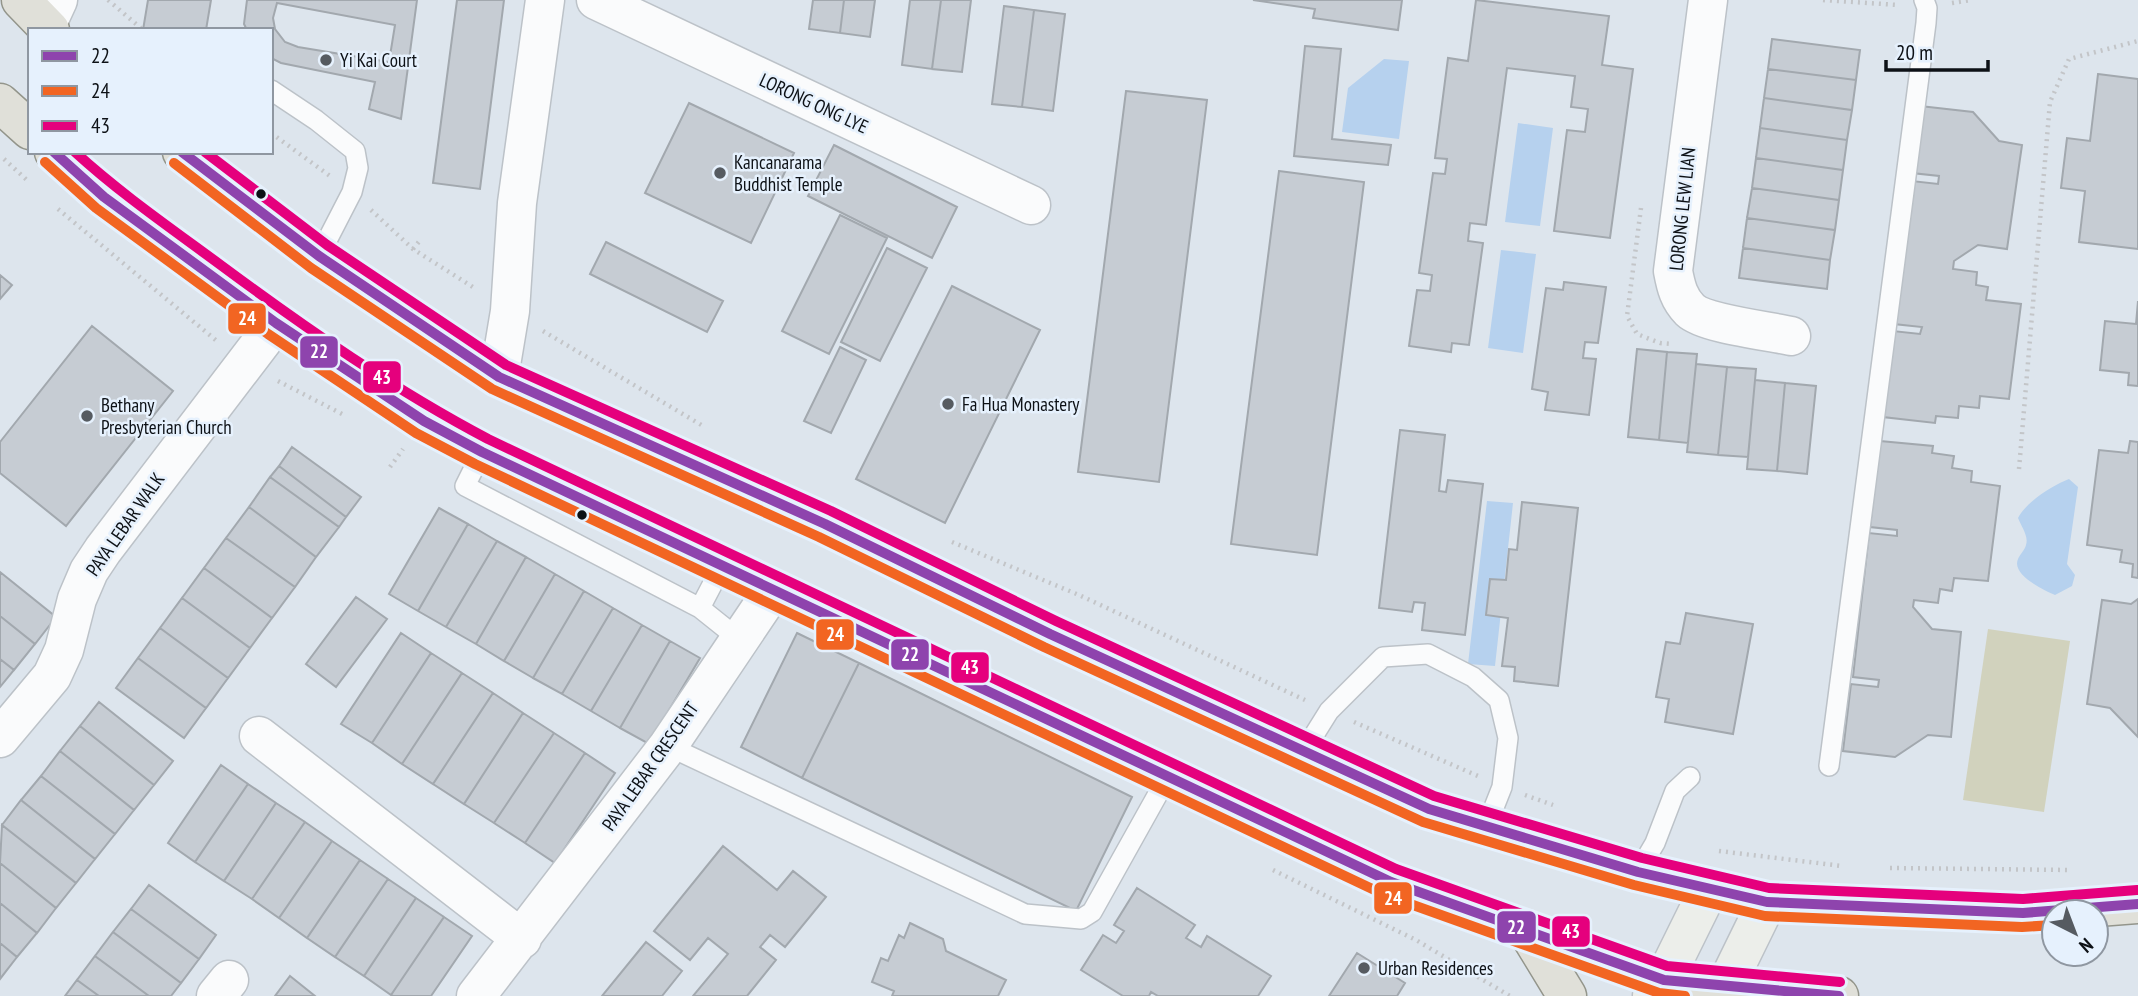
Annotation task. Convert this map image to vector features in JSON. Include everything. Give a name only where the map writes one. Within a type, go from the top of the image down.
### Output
[{"type":"main road","points":[[0,103],[28,128]]},
{"type":"main road","points":[[56,154],[104,197],[276,323],[424,421],[482,452],[1391,882],[1528,932],[1658,988],[1839,996]]},
{"type":"main road","points":[[185,154],[318,256],[499,377],[825,524],[1050,634],[1429,808],[1638,872],[1767,902],[2023,913],[2138,904]]},
{"type":"main road","points":[[1658,988],[1709,889]]},
{"type":"main road","points":[[1723,990],[1767,902]]},
{"type":"main road","points":[[1528,932],[1567,996]]},
{"type":"street","points":[[499,377],[510,311],[517,203],[545,0]]},
{"type":"street","name":"LORONG ONG LYE","points":[[596,0],[1031,205]]},
{"type":"street","name":"LORONG LEW LIAN","points":[[1709,0],[1673,271],[1678,295],[1692,313],[1720,323],[1791,335]]},
{"type":"street","name":"PAYA LEBAR WALK","points":[[0,738],[52,676],[64,650],[77,599],[89,571],[276,323]]},
{"type":"street","name":"PAYA LEBAR CRESCENT","points":[[477,996],[668,746],[773,590]]},
{"type":"street","points":[[259,736],[522,940]]},
{"type":"lane","points":[[1829,766],[1926,23],[1927,8],[1924,0]]},
{"type":"lane","points":[[273,91],[316,120],[355,151],[358,168],[352,192],[318,256]]},
{"type":"lane","points":[[482,452],[465,486],[700,608],[740,640]]},
{"type":"lane","points":[[700,608],[723,564]]},
{"type":"lane","points":[[1304,751],[1329,711],[1383,657],[1428,654],[1473,677],[1499,700],[1507,738],[1502,787],[1487,825]]},
{"type":"lane","points":[[668,746],[1025,914],[1081,919],[1092,912],[1168,776]]},
{"type":"lane","points":[[1638,872],[1654,843],[1675,791],[1690,777]]},
{"type":"path","points":[[107,0],[141,28]]},
{"type":"path","points":[[2019,469],[2050,102],[2069,59],[2138,41]]},
{"type":"path","points":[[273,134],[352,192],[413,249],[510,311],[712,432]]},
{"type":"path","points":[[413,249],[421,239]]},
{"type":"path","points":[[390,467],[405,446]]},
{"type":"path","points":[[951,542],[1079,595],[1329,711],[1502,787],[1566,810]]},
{"type":"path","points":[[1715,850],[1854,867]]},
{"type":"path","points":[[1881,868],[2080,870]]},
{"type":"green space","points":[[1988,629],[2070,641],[2044,812],[1963,800]]},
{"type":"water","points":[[1384,59],[1409,61],[1399,139],[1342,132],[1348,88]]},
{"type":"water","points":[[1518,123],[1553,128],[1540,226],[1505,222]]},
{"type":"water","points":[[1501,250],[1536,254],[1523,353],[1488,348]]},
{"type":"water","points":[[2069,479],[2078,487],[2067,564],[2075,575],[2072,586],[2055,595],[2030,581],[2019,571],[2018,559],[2027,542],[2018,518],[2040,495]]},
{"type":"water","points":[[1487,501],[1513,503],[1495,666],[1468,664]]},
{"type":"building","points":[[148,0],[211,0],[206,28],[143,28]]},
{"type":"building","name":"Yi Kai Court","points":[[247,0],[417,0],[401,119],[369,109],[375,82],[281,63],[273,59],[273,28],[246,28],[244,24]],"holes":[[[277,3],[395,25],[389,62],[298,47],[285,42],[275,29],[273,18]]]},
{"type":"building","points":[[457,0],[504,0],[480,189],[433,183]]},
{"type":"building","points":[[813,0],[844,0],[840,33],[809,29]]},
{"type":"building","points":[[844,0],[875,0],[870,37],[840,33]]},
{"type":"building","points":[[910,0],[941,0],[932,69],[902,65]]},
{"type":"building","points":[[941,0],[971,0],[962,72],[932,69]]},
{"type":"building","points":[[1253,0],[1402,0],[1398,30],[1313,18],[1315,9]]},
{"type":"building","points":[[1476,0],[1609,16],[1602,65],[1633,69],[1610,238],[1554,231],[1567,130],[1585,132],[1588,109],[1571,107],[1575,76],[1507,68],[1486,225],[1470,223],[1468,241],[1483,243],[1469,345],[1452,343],[1451,352],[1409,346],[1417,290],[1430,291],[1432,275],[1419,273],[1433,173],[1445,174],[1447,159],[1435,158],[1448,58],[1468,61]]},
{"type":"building","points":[[1004,6],[1034,10],[1022,107],[992,104]]},
{"type":"building","points":[[1034,10],[1065,14],[1053,111],[1022,107]]},
{"type":"building","points":[[1772,39],[1860,50],[1856,80],[1768,69]]},
{"type":"building","points":[[1305,46],[1341,49],[1332,139],[1391,145],[1388,165],[1294,156]]},
{"type":"building","points":[[1768,69],[1856,80],[1852,110],[1764,98]]},
{"type":"building","points":[[2098,74],[2138,79],[2138,249],[2079,242],[2085,191],[2061,188],[2067,138],[2090,141]]},
{"type":"building","points":[[1126,91],[1207,100],[1159,482],[1078,472]]},
{"type":"building","points":[[1764,98],[1852,110],[1847,140],[1760,128]]},
{"type":"building","name":"Kancanarama Buddhist Temple","points":[[689,103],[794,153],[751,243],[645,193]]},
{"type":"building","points":[[1920,106],[1973,112],[1999,141],[2022,145],[2007,249],[1978,245],[1954,261],[1953,269],[1977,272],[1976,285],[1988,287],[1986,300],[2021,304],[2009,399],[1980,396],[1979,408],[1959,406],[1958,418],[1936,416],[1935,423],[1883,417],[1893,331],[1920,334],[1922,327],[1894,324],[1912,181],[1938,184],[1939,176],[1912,173]]},
{"type":"building","points":[[1760,128],[1847,140],[1843,170],[1756,158]]},
{"type":"building","points":[[834,145],[957,207],[932,258],[808,196]]},
{"type":"building","points":[[1756,158],[1843,170],[1839,200],[1752,188]]},
{"type":"building","points":[[1279,171],[1364,182],[1317,555],[1231,544]]},
{"type":"building","points":[[1752,188],[1839,200],[1835,230],[1747,218]]},
{"type":"building","points":[[840,215],[887,238],[829,354],[782,331]]},
{"type":"building","points":[[1747,218],[1835,230],[1830,260],[1743,248]]},
{"type":"building","points":[[606,242],[723,301],[707,332],[590,274]]},
{"type":"building","points":[[887,248],[927,268],[880,361],[841,342]]},
{"type":"building","points":[[1743,248],[1830,260],[1827,289],[1739,278]]},
{"type":"building","points":[[0,275],[12,285],[0,299]]},
{"type":"building","points":[[1564,282],[1606,287],[1598,343],[1585,342],[1583,358],[1596,359],[1589,415],[1545,410],[1548,392],[1532,389],[1546,288],[1563,290]]},
{"type":"building","name":"Fa Hua Monastery","points":[[952,286],[1040,330],[945,523],[856,479]]},
{"type":"building","points":[[2138,301],[2138,386],[2128,385],[2129,373],[2100,370],[2105,321],[2136,324]]},
{"type":"building","name":"Bethany Presbyterian Church","points":[[92,326],[173,391],[66,526],[0,473],[0,442]]},
{"type":"building","points":[[840,347],[866,360],[831,433],[804,421]]},
{"type":"building","points":[[1637,349],[1667,352],[1659,440],[1628,437]]},
{"type":"building","points":[[1667,352],[1697,354],[1688,443],[1659,440]]},
{"type":"building","points":[[1696,364],[1727,367],[1718,455],[1687,452]]},
{"type":"building","points":[[1727,367],[1756,369],[1748,457],[1718,455]]},
{"type":"building","points":[[1755,380],[1785,383],[1777,471],[1747,469]]},
{"type":"building","points":[[1785,383],[1816,386],[1807,474],[1777,471]]},
{"type":"building","points":[[1400,430],[1445,435],[1439,491],[1446,492],[1448,480],[1483,484],[1465,635],[1422,630],[1425,603],[1414,602],[1412,612],[1379,608]]},
{"type":"building","points":[[1880,441],[1933,446],[1932,453],[1954,456],[1952,468],[1972,471],[1971,482],[2000,486],[1988,581],[1954,578],[1952,591],[1940,589],[1938,603],[1914,600],[1913,607],[1932,629],[1961,632],[1951,737],[1928,735],[1895,757],[1843,751],[1851,684],[1878,687],[1879,680],[1853,677],[1869,533],[1897,536],[1897,530],[1870,527]]},
{"type":"building","points":[[2130,441],[2138,442],[2138,578],[2132,577],[2133,564],[2120,562],[2122,550],[2087,545],[2099,450],[2128,453]]},
{"type":"building","points":[[292,447],[361,497],[346,517],[279,466]]},
{"type":"building","points":[[279,466],[346,517],[339,527],[270,477]]},
{"type":"building","points":[[270,477],[339,527],[316,557],[249,507]]},
{"type":"building","points":[[1522,502],[1578,508],[1558,686],[1514,681],[1515,667],[1502,666],[1508,618],[1486,615],[1490,579],[1506,580],[1509,549],[1517,550]]},
{"type":"building","points":[[249,507],[316,557],[295,587],[226,538]]},
{"type":"building","points":[[439,508],[468,524],[418,611],[389,594]]},
{"type":"building","points":[[468,524],[497,541],[446,627],[418,611]]},
{"type":"building","points":[[226,538],[295,587],[272,618],[204,568]]},
{"type":"building","points":[[497,541],[526,557],[476,644],[446,627]]},
{"type":"building","points":[[526,557],[555,574],[504,661],[476,644]]},
{"type":"building","points":[[204,568],[272,618],[250,648],[182,598]]},
{"type":"building","points":[[0,572],[56,617],[35,644],[0,616]]},
{"type":"building","points":[[555,574],[584,591],[533,678],[504,661]]},
{"type":"building","points":[[584,591],[613,608],[562,694],[533,678]]},
{"type":"building","points":[[356,597],[387,619],[336,687],[306,664]]},
{"type":"building","points":[[182,598],[250,648],[228,678],[160,628]]},
{"type":"building","points":[[2138,599],[2138,737],[2110,708],[2087,704],[2102,600],[2131,604]]},
{"type":"building","points":[[613,608],[642,625],[591,711],[562,694]]},
{"type":"building","points":[[1686,613],[1753,624],[1733,734],[1665,722],[1669,699],[1656,697],[1666,642],[1680,644]]},
{"type":"building","points":[[0,616],[35,644],[14,670],[0,659]]},
{"type":"building","points":[[642,625],[670,641],[620,728],[591,711]]},
{"type":"building","points":[[160,628],[228,678],[206,708],[138,658]]},
{"type":"building","points":[[401,633],[431,653],[372,743],[341,724]]},
{"type":"building","points":[[797,633],[859,663],[802,778],[741,747]]},
{"type":"building","points":[[670,641],[700,658],[649,744],[620,728]]},
{"type":"building","points":[[431,653],[462,673],[402,764],[372,743]]},
{"type":"building","points":[[138,658],[206,708],[184,738],[116,688]]},
{"type":"building","points":[[0,659],[14,670],[0,687]]},
{"type":"building","points":[[859,663],[1132,797],[1076,911],[802,778]]},
{"type":"building","points":[[462,673],[493,693],[433,784],[402,764]]},
{"type":"building","points":[[493,693],[523,713],[464,804],[433,784]]},
{"type":"building","points":[[99,702],[173,761],[154,785],[80,726]]},
{"type":"building","points":[[523,713],[554,733],[494,823],[464,804]]},
{"type":"building","points":[[80,726],[154,785],[134,810],[60,751]]},
{"type":"building","points":[[554,733],[585,753],[525,843],[494,823]]},
{"type":"building","points":[[60,751],[134,810],[115,834],[41,776]]},
{"type":"building","points":[[585,753],[615,773],[555,863],[525,843]]},
{"type":"building","points":[[221,765],[248,784],[195,862],[168,843]]},
{"type":"building","points":[[41,776],[115,834],[95,859],[21,800]]},
{"type":"building","points":[[248,784],[276,803],[224,881],[195,862]]},
{"type":"building","points":[[21,800],[95,859],[76,883],[2,825]]},
{"type":"building","points":[[276,803],[305,822],[252,899],[224,881]]},
{"type":"building","points":[[305,822],[332,841],[279,918],[252,899]]},
{"type":"building","points":[[2,825],[76,883],[56,908],[0,863]]},
{"type":"building","points":[[332,841],[360,860],[307,938],[279,918]]},
{"type":"building","points":[[723,846],[777,890],[793,871],[826,897],[785,947],[770,935],[760,947],[776,960],[747,996],[693,996],[728,954],[708,938],[690,960],[654,931]]},
{"type":"building","points":[[360,860],[388,879],[335,957],[307,938]]},
{"type":"building","points":[[0,863],[56,908],[37,933],[0,903]]},
{"type":"building","points":[[388,879],[416,898],[364,976],[335,957]]},
{"type":"building","points":[[149,885],[216,935],[199,959],[131,909]]},
{"type":"building","points":[[1137,888],[1195,925],[1186,938],[1201,947],[1207,936],[1271,976],[1258,996],[1158,996],[1151,992],[1149,996],[1123,996],[1081,970],[1103,935],[1116,943],[1124,931],[1114,925]]},
{"type":"building","points":[[416,898],[444,917],[391,995],[364,976]]},
{"type":"building","points":[[0,903],[37,933],[17,957],[0,943]]},
{"type":"building","points":[[131,909],[199,959],[181,983],[113,932]]},
{"type":"building","points":[[444,917],[472,936],[431,996],[391,995]]},
{"type":"building","points":[[910,923],[943,939],[946,951],[1006,980],[998,996],[892,996],[894,991],[872,982],[881,958],[888,961],[899,935],[904,938]]},
{"type":"building","points":[[113,932],[181,983],[171,996],[149,996],[95,956]]},
{"type":"building","points":[[646,942],[682,971],[662,996],[602,996]]},
{"type":"building","points":[[0,943],[17,957],[0,979]]},
{"type":"building","name":"Urban Residences","points":[[1357,953],[1405,983],[1397,996],[1329,996]]},
{"type":"building","points":[[95,956],[149,996],[99,996],[77,980]]},
{"type":"building","points":[[290,976],[315,996],[275,996]]},
{"type":"building","points":[[77,980],[99,996],[65,996]]},
{"type":"transit line","name":"22","points":[[56,154],[104,197],[276,323],[424,421],[482,452],[1391,882],[1664,980],[1839,996]]},
{"type":"transit line","name":"43","points":[[77,154],[147,211],[319,336],[419,400],[488,439],[1396,869],[1667,966],[1840,982]]},
{"type":"transit line","name":"22","points":[[185,154],[319,256],[499,377],[825,524],[1050,634],[1429,809],[1638,872],[1767,902],[2023,913],[2138,904]]},
{"type":"transit line","name":"43","points":[[208,154],[327,245],[506,365],[831,511],[1056,621],[1434,796],[1642,858],[1769,888],[2023,899],[2137,890]]},
{"type":"transit line","name":"24","points":[[45,162],[96,208],[268,334],[416,433],[475,464],[1385,895],[1659,993],[1685,996]]},
{"type":"transit line","name":"24","points":[[174,163],[311,268],[492,389],[819,537],[1044,647],[1423,822],[1634,885],[1765,916],[2040,926]]},
{"type":"place","name":"Yi Kai Court","points":[[326,60]]},
{"type":"place","name":"Kancanarama Buddhist Temple","points":[[720,173]]},
{"type":"place","name":"Fa Hua Monastery","points":[[948,404]]},
{"type":"place","name":"Bethany Presbyterian Church","points":[[87,416]]},
{"type":"place","name":"Urban Residences","points":[[1364,968]]}]
